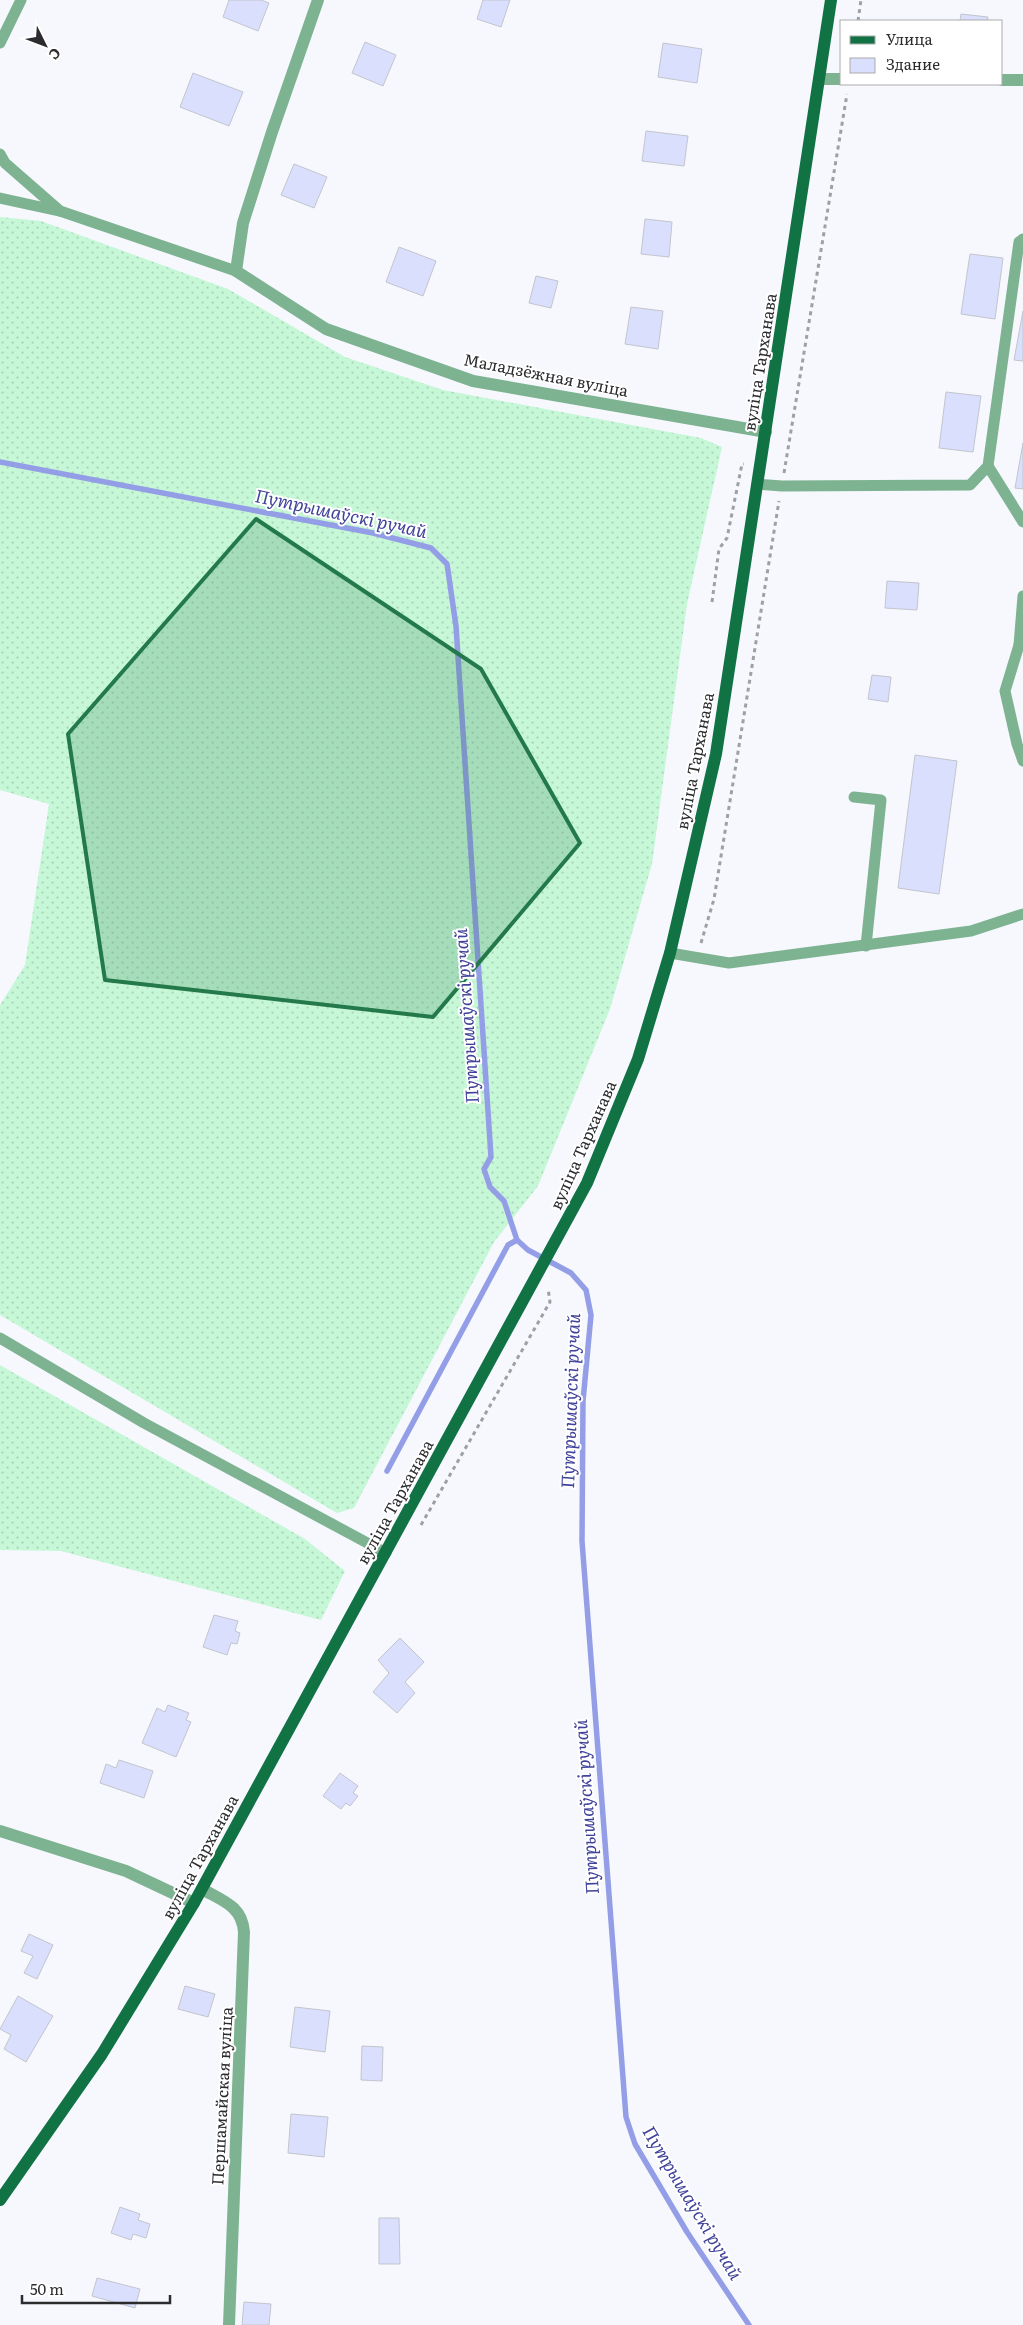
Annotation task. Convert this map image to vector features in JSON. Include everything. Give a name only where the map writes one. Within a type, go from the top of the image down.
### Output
[{"type":"main road","name":"вуліца Тарханава","points":[[0,2200],[102,2054],[202,1889],[587,1183],[638,1059],[670,953],[716,754],[831,0]]},
{"type":"street","points":[[236,271],[243,223],[272,132],[318,0]]},
{"type":"street","points":[[819,79],[840,79]]},
{"type":"street","points":[[1003,80],[1023,80]]},
{"type":"street","name":"Маладзёжная вуліца","points":[[236,271],[326,329],[473,381],[766,432]]},
{"type":"street","points":[[0,1831],[126,1871],[194,1903]]},
{"type":"street","name":"Першамайская вуліца","points":[[202,1889],[233,1907],[243,1919],[244,1932],[228,2325]]},
{"type":"lane","points":[[0,43],[21,0]]},
{"type":"lane","points":[[0,154],[6,162],[60,212]]},
{"type":"lane","points":[[0,198],[60,212],[236,271]]},
{"type":"lane","points":[[757,484],[782,486],[970,485],[988,466],[1019,242],[1023,239]]},
{"type":"lane","points":[[988,466],[1023,522]]},
{"type":"lane","points":[[1023,596],[1021,645],[1004,691],[1023,761]]},
{"type":"lane","points":[[854,797],[881,800],[866,946]]},
{"type":"lane","points":[[670,953],[729,964],[971,930],[1023,914]]},
{"type":"lane","points":[[0,1338],[144,1422],[386,1553]]},
{"type":"path","points":[[858,20],[861,0]]},
{"type":"path","points":[[696,958],[714,899],[847,93]]},
{"type":"path","points":[[416,1532],[550,1302],[548,1286]]},
{"type":"highlighted area","points":[[256,519],[481,669],[580,843],[433,1017],[105,980],[68,734]]},
{"type":"green space","points":[[0,217],[41,221],[228,289],[345,357],[443,390],[701,438],[722,447],[687,604],[652,864],[610,1009],[538,1186],[494,1242],[354,1508],[337,1513],[0,1315],[0,1005],[25,965],[49,804],[0,790]]},
{"type":"green space","points":[[0,1365],[305,1539],[345,1571],[321,1620],[61,1551],[0,1550]]},
{"type":"building","points":[[229,0],[261,0],[269,3],[258,31],[223,17]]},
{"type":"building","points":[[483,0],[510,0],[501,27],[477,19]]},
{"type":"building","points":[[961,14],[988,17],[987,20],[960,20]]},
{"type":"building","points":[[365,42],[396,55],[383,86],[352,73]]},
{"type":"building","points":[[663,43],[702,49],[697,83],[658,77]]},
{"type":"building","points":[[193,73],[243,92],[229,126],[180,107]]},
{"type":"building","points":[[646,131],[688,136],[684,166],[642,161]]},
{"type":"building","points":[[294,164],[327,177],[314,208],[281,195]]},
{"type":"building","points":[[645,219],[672,222],[669,257],[641,254]]},
{"type":"building","points":[[399,247],[436,261],[423,296],[386,282]]},
{"type":"building","points":[[970,254],[1003,258],[995,319],[961,314]]},
{"type":"building","points":[[536,276],[558,281],[551,308],[529,303]]},
{"type":"building","points":[[631,307],[663,311],[658,349],[625,344]]},
{"type":"building","points":[[1023,311],[1023,361],[1014,360]]},
{"type":"building","points":[[946,392],[981,396],[973,452],[939,448]]},
{"type":"building","points":[[1023,443],[1023,489],[1015,488]]},
{"type":"building","points":[[887,581],[919,583],[917,610],[885,608]]},
{"type":"building","points":[[872,675],[891,677],[888,702],[868,699]]},
{"type":"building","points":[[915,755],[957,761],[939,894],[898,888]]},
{"type":"building","points":[[214,1615],[238,1621],[235,1631],[240,1633],[237,1644],[231,1643],[227,1655],[203,1647]]},
{"type":"building","points":[[400,1638],[424,1662],[405,1682],[415,1693],[397,1713],[373,1692],[389,1673],[378,1660]]},
{"type":"building","points":[[168,1705],[189,1713],[186,1720],[191,1722],[176,1757],[142,1743],[157,1708],[165,1712]]},
{"type":"building","points":[[119,1760],[153,1771],[144,1798],[100,1783],[106,1764],[116,1768]]},
{"type":"building","points":[[340,1773],[358,1786],[353,1793],[358,1796],[350,1806],[346,1803],[341,1809],[323,1796]]},
{"type":"building","points":[[29,1934],[53,1945],[37,1979],[24,1973],[33,1956],[21,1951]]},
{"type":"building","points":[[185,1986],[215,1994],[208,2017],[178,2009]]},
{"type":"building","points":[[18,1996],[53,2016],[26,2062],[4,2049],[11,2035],[0,2029]]},
{"type":"building","points":[[295,2007],[330,2011],[325,2052],[290,2047]]},
{"type":"building","points":[[362,2046],[383,2047],[382,2081],[361,2080]]},
{"type":"building","points":[[291,2114],[328,2117],[324,2157],[288,2153]]},
{"type":"building","points":[[120,2207],[140,2214],[138,2220],[150,2224],[146,2238],[133,2234],[131,2240],[111,2233]]},
{"type":"building","points":[[379,2218],[399,2218],[400,2264],[379,2264]]},
{"type":"building","points":[[97,2278],[140,2289],[135,2308],[92,2296]]},
{"type":"building","points":[[244,2302],[271,2304],[269,2325],[242,2325]]},
{"type":"waterway","name":"Путрышаўскі ручай","points":[[0,462],[373,533],[431,548],[447,564],[456,626],[491,1157],[484,1169],[490,1187],[504,1201],[517,1240],[528,1250],[571,1273],[586,1290],[591,1315],[583,1401],[582,1541],[626,2117],[635,2144],[687,2232],[749,2325]]},
{"type":"waterway","points":[[387,1471],[508,1245],[517,1240]]}]
